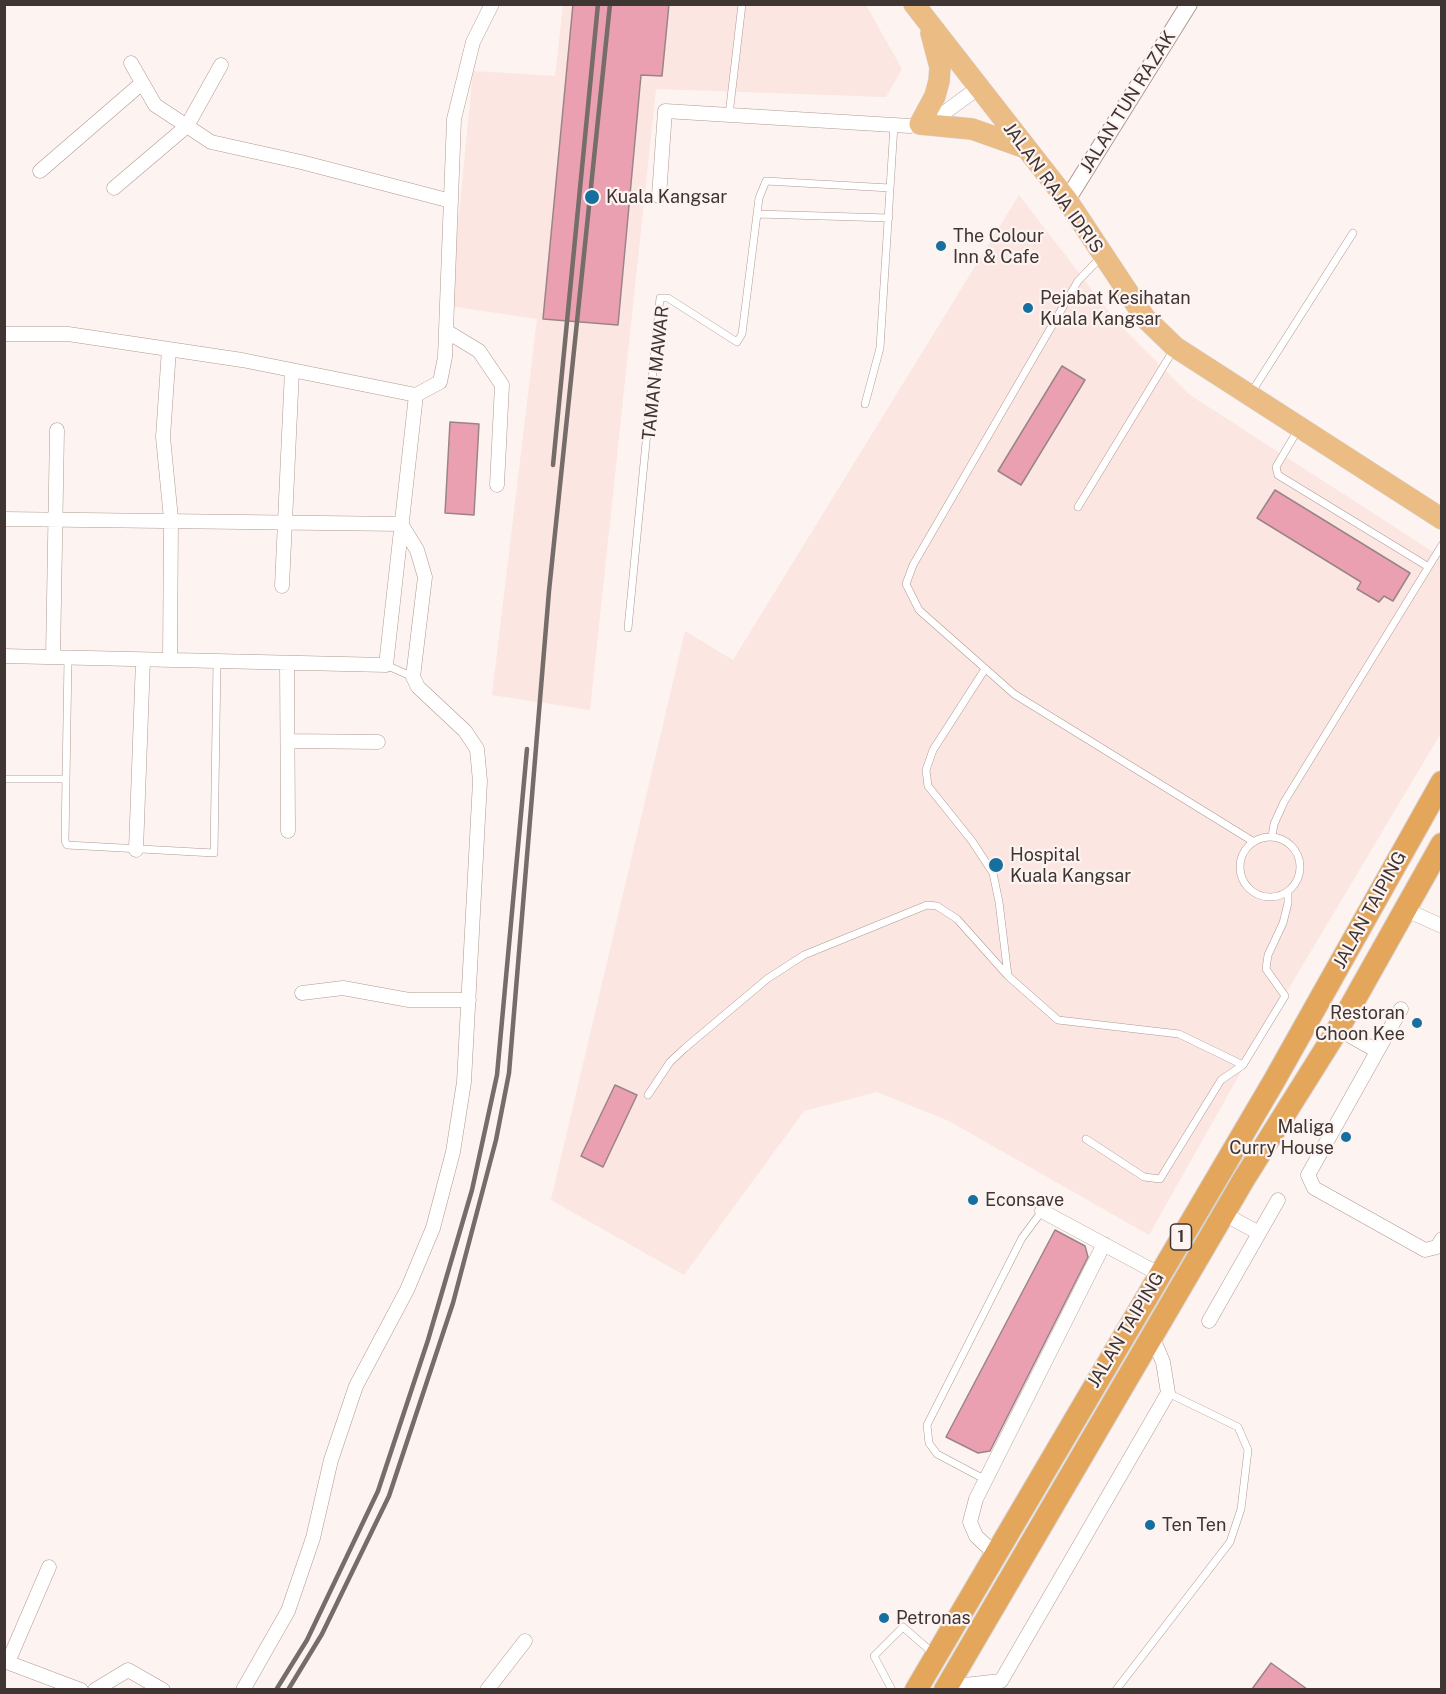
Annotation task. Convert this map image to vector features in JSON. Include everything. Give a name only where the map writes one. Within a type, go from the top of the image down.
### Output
[{"type":"highway","name":"JALAN TAIPING","points":[[916,1689],[1274,1081],[1442,782]]},
{"type":"highway","name":"JALAN TAIPING","points":[[945,1688],[1224,1214],[1338,1029],[1442,844]]},
{"type":"highway","points":[[1274,1081],[1318,1036],[1338,1029]]},
{"type":"main road","name":"JALAN RAJA IDRIS","points":[[914,4],[1067,200],[1145,318],[1175,347],[1442,519]]},
{"type":"main road","points":[[929,23],[940,67],[935,96],[920,124],[972,129],[1026,149]]},
{"type":"street","points":[[4,334],[68,334],[292,370],[416,395],[440,382],[446,331],[454,119],[473,42],[492,4]]},
{"type":"street","name":"JALAN TUN RAZAK","points":[[1067,200],[1189,4]]},
{"type":"street","points":[[130,63],[155,105],[211,142],[301,162],[451,201]]},
{"type":"street","points":[[114,188],[188,126],[221,65]]},
{"type":"street","points":[[40,171],[142,83]]},
{"type":"street","points":[[658,196],[665,111],[894,125],[920,124],[933,121],[978,88]]},
{"type":"street","points":[[446,331],[479,351],[502,385],[497,484]]},
{"type":"street","points":[[169,349],[163,437],[171,519],[170,660]]},
{"type":"street","points":[[282,586],[292,370]]},
{"type":"street","points":[[4,656],[386,665],[416,395]]},
{"type":"street","points":[[53,657],[57,430]]},
{"type":"street","points":[[4,519],[171,519],[402,524]]},
{"type":"street","points":[[243,1689],[288,1611],[313,1538],[331,1460],[356,1386],[406,1290],[433,1228],[453,1152],[464,1082],[480,781],[477,749],[465,731],[418,687],[414,677],[425,577],[417,550],[402,524]]},
{"type":"street","points":[[136,850],[143,660]]},
{"type":"street","points":[[287,663],[288,831]]},
{"type":"street","points":[[288,741],[378,742]]},
{"type":"street","points":[[1406,910],[1442,926]]},
{"type":"street","points":[[302,993],[343,988],[409,1000],[469,1000]]},
{"type":"street","points":[[1401,1009],[1308,1175],[1314,1188],[1425,1250],[1437,1247],[1442,1239]]},
{"type":"street","points":[[1338,1029],[1377,1051]]},
{"type":"street","points":[[1209,1321],[1278,1200]]},
{"type":"street","points":[[1042,1210],[1159,1274]]},
{"type":"street","points":[[1224,1214],[1259,1233]]},
{"type":"street","points":[[995,1554],[976,1536],[970,1522],[976,1499],[1104,1244]]},
{"type":"street","points":[[945,1688],[1004,1685],[1168,1393],[1163,1362],[1152,1336]]},
{"type":"street","points":[[49,1567],[6,1661],[81,1689]]},
{"type":"street","points":[[487,1689],[525,1641]]},
{"type":"street","points":[[95,1689],[128,1670],[163,1689]]},
{"type":"lane","points":[[729,115],[742,4]]},
{"type":"lane","points":[[865,404],[880,348],[894,125]]},
{"type":"lane","name":"TAMAN MAWAR","points":[[628,628],[660,298],[668,298],[737,342],[742,334],[759,198],[766,181],[890,188]]},
{"type":"lane","points":[[757,214],[889,218]]},
{"type":"lane","points":[[1250,395],[1353,233]]},
{"type":"lane","points":[[1103,255],[1078,281],[913,565],[906,584],[919,610],[1014,694],[1254,842]]},
{"type":"lane","points":[[1078,507],[1175,347]]},
{"type":"lane","points":[[1300,427],[1276,467],[1278,475],[1427,566]]},
{"type":"lane","points":[[1272,837],[1274,824],[1284,802],[1442,545]]},
{"type":"lane","points":[[68,658],[64,842],[67,845],[214,854],[217,662]]},
{"type":"lane","points":[[386,665],[414,677]]},
{"type":"lane","points":[[985,669],[933,750],[926,770],[928,786],[972,841],[993,873],[1008,976]]},
{"type":"lane","points":[[4,779],[66,779]]},
{"type":"lane","points":[[1272,837],[1290,843],[1300,859],[1299,878],[1288,892],[1279,897],[1260,896],[1245,885],[1241,876],[1241,860],[1254,842],[1272,837]]},
{"type":"lane","points":[[1086,1139],[1144,1177],[1160,1179],[1221,1080],[1243,1065],[1284,996],[1266,969],[1268,955],[1283,923],[1288,892]]},
{"type":"lane","points":[[648,1095],[670,1062],[767,979],[804,955],[927,905],[937,906],[957,919],[1008,976],[1058,1020],[1179,1034],[1243,1065]]},
{"type":"lane","points":[[986,1480],[937,1454],[929,1443],[927,1425],[1022,1238],[1042,1210]]},
{"type":"lane","points":[[1116,1689],[1230,1542],[1241,1509],[1248,1450],[1238,1427],[1168,1393]]},
{"type":"lane","points":[[892,1689],[874,1656],[903,1627],[936,1656]]},
{"type":"shaded area","points":[[563,5],[866,5],[902,69],[886,97],[656,89],[590,710],[492,695],[537,319],[450,306],[473,71],[555,76]]},
{"type":"shaded area","name":"Hospital Kuala Kangsar","points":[[1019,195],[1116,321],[1190,395],[1441,557],[1441,733],[1273,1015],[1149,1235],[949,1121],[877,1092],[804,1111],[684,1275],[551,1200],[685,631],[733,660]]},
{"type":"building","name":"Kuala Kangsar","points":[[573,4],[669,4],[662,76],[641,75],[618,325],[543,319]]},
{"type":"building","points":[[1062,366],[1085,380],[1021,485],[998,471]]},
{"type":"building","points":[[450,422],[479,424],[474,515],[445,513]]},
{"type":"building","points":[[1275,490],[1410,573],[1393,601],[1384,596],[1379,602],[1357,589],[1361,582],[1257,518]]},
{"type":"building","points":[[615,1085],[637,1095],[603,1167],[581,1156]]},
{"type":"building","points":[[1055,1230],[1085,1246],[1088,1257],[990,1451],[978,1453],[946,1437]]},
{"type":"building","points":[[1271,1663],[1307,1689],[1252,1689]]},
{"type":"railway","points":[[553,465],[598,4]]},
{"type":"railway","points":[[288,1690],[322,1634],[389,1496],[453,1303],[496,1140],[509,1073],[549,591],[610,4]]},
{"type":"railway","points":[[276,1690],[307,1640],[378,1491],[428,1340],[472,1190],[497,1075],[527,749]]},
{"type":"place","name":"Kuala Kangsar","points":[[592,197]]},
{"type":"place","name":"The Colour Inn & Cafe","points":[[941,246]]},
{"type":"place","name":"Pejabat Kesihatan Kuala Kangsar","points":[[1028,308]]},
{"type":"place","name":"Hospital Kuala Kangsar","points":[[996,865]]},
{"type":"place","name":"Restoran Choon Kee","points":[[1417,1023]]},
{"type":"place","name":"Maliga Curry House","points":[[1346,1137]]},
{"type":"place","name":"Econsave","points":[[973,1200]]},
{"type":"place","name":"Ten Ten","points":[[1150,1525]]},
{"type":"place","name":"Petronas","points":[[884,1618]]}]
